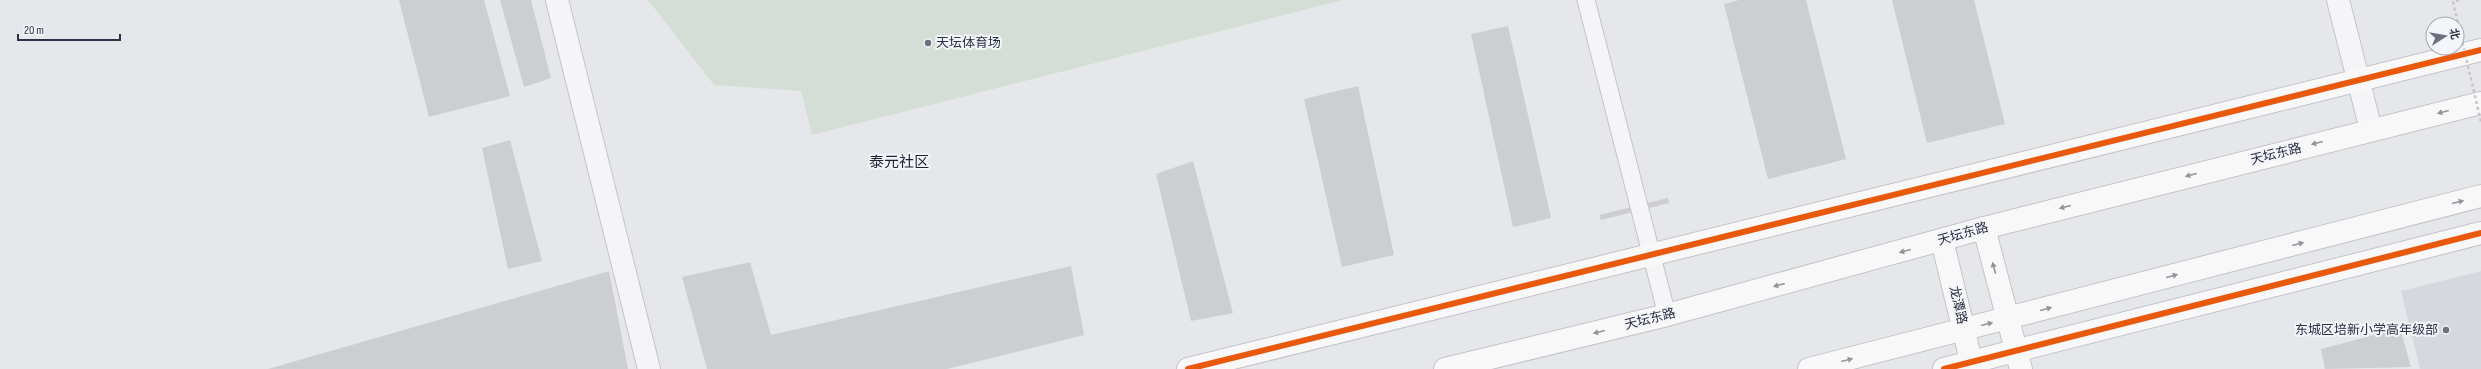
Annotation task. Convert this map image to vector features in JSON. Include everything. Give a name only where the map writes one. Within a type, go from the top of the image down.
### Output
[{"type":"street","points":[[557,0],[649,369]]},
{"type":"street","points":[[2338,0],[2371,130]]},
{"type":"street","points":[[1188,369],[2481,50]]},
{"type":"street","name":"天坛东路","points":[[1445,369],[1667,315],[1984,228],[2481,103]]},
{"type":"street","points":[[1809,369],[2481,196]]},
{"type":"street","points":[[1984,228],[2018,360]]},
{"type":"street","points":[[1944,369],[2018,360],[2481,233]]},
{"type":"street","name":"龙潭路","points":[[1942,240],[1972,366]]},
{"type":"lane","points":[[1586,0],[1667,315]]},
{"type":"path","points":[[2459,0],[2453,2],[2481,122]]},
{"type":"shaded area","name":"天坛体育场","points":[[648,0],[1343,0],[812,135],[801,91],[714,85]]},
{"type":"shaded area","name":"东城区培新小学高年级部","points":[[2481,271],[2481,369],[2420,369],[2401,291]]},
{"type":"building","points":[[399,0],[484,0],[510,96],[429,117]]},
{"type":"building","points":[[500,0],[531,0],[551,78],[524,87]]},
{"type":"building","points":[[1739,0],[1806,0],[1846,159],[1768,179],[1724,4]]},
{"type":"building","points":[[1892,0],[1974,0],[2005,124],[1927,143]]},
{"type":"building","points":[[1508,26],[1551,218],[1513,227],[1471,34]]},
{"type":"building","points":[[1358,86],[1394,255],[1342,267],[1304,99]]},
{"type":"building","points":[[510,140],[542,261],[508,269],[482,148]]},
{"type":"building","points":[[1193,161],[1233,313],[1191,321],[1156,174]]},
{"type":"building","points":[[1668,198],[1669,203],[1601,220],[1599,215]]},
{"type":"building","points":[[750,262],[771,335],[1071,266],[1084,335],[947,369],[707,369],[682,277]]},
{"type":"building","points":[[609,271],[628,369],[268,369]]},
{"type":"building","points":[[2400,328],[2411,367],[2325,369],[2321,349]]},
{"type":"cycle path","points":[[1188,369],[2481,50]]},
{"type":"cycle path","points":[[1944,369],[2481,233]]},
{"type":"place","name":"天坛体育场","points":[[928,43]]},
{"type":"place","name":"东城区培新小学高年级部","points":[[2446,330]]},
{"type":"district","name":"泰元社区","points":[[899,162]]}]
